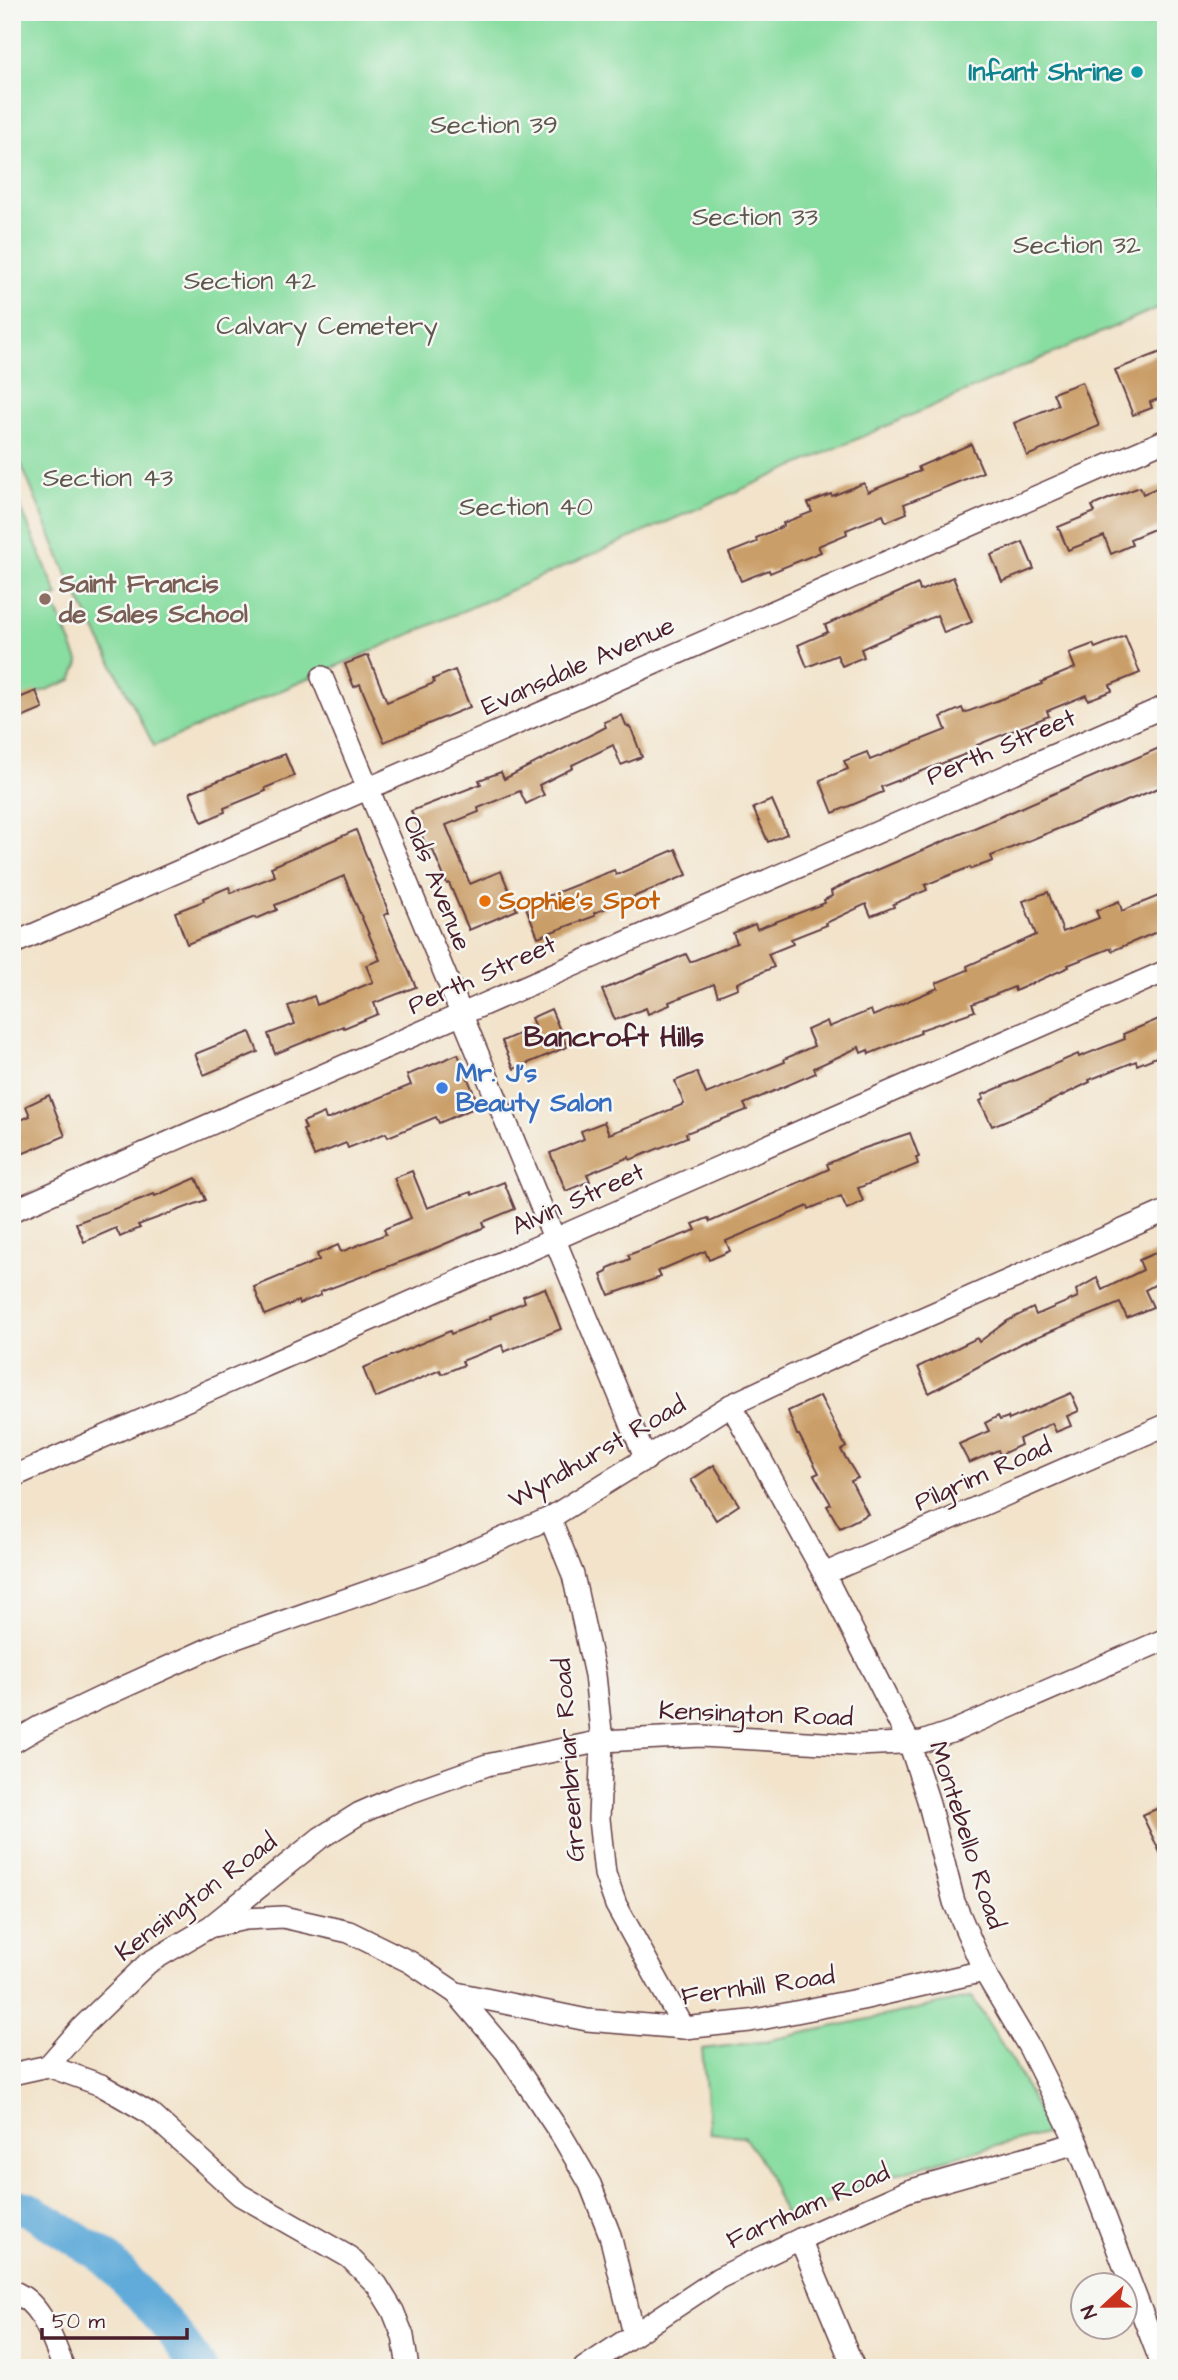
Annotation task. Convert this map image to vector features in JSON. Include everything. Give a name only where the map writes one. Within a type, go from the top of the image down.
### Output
[{"type":"street","name":"Evansdale Avenue","points":[[12,944],[1166,440]]},
{"type":"street","name":"Olds Avenue","points":[[322,677],[646,1460]]},
{"type":"street","name":"Perth Street","points":[[12,1210],[1166,706]]},
{"type":"street","name":"Alvin Street","points":[[12,1477],[1166,971]]},
{"type":"street","name":"Wyndhurst Road","points":[[12,1743],[93,1701],[219,1644],[427,1571],[550,1518],[732,1405],[807,1369],[1166,1211]]},
{"type":"street","name":"Montebello Road","points":[[732,1405],[824,1574],[909,1742],[929,1800],[954,1902],[984,1971],[1028,2047],[1077,2143],[1163,2368]]},
{"type":"street","name":"Pilgrim Road","points":[[824,1574],[1166,1425]]},
{"type":"street","name":"Greenbriar Road","points":[[550,1518],[573,1575],[595,1675],[602,1741],[599,1819],[605,1874],[622,1915],[684,2028]]},
{"type":"street","name":"Kensington Road","points":[[48,2066],[81,2028],[148,1963],[211,1926],[320,1838],[359,1812],[487,1765],[602,1741],[701,1735],[858,1745],[922,1742],[954,1731],[1166,1639]]},
{"type":"street","points":[[211,1926],[245,1919],[283,1917],[349,1932],[410,1962],[456,1993],[506,2052],[562,2136],[590,2184],[610,2235],[634,2334]]},
{"type":"street","name":"Fernhill Road","points":[[456,1993],[587,2020],[684,2028],[750,2021],[984,1971]]},
{"type":"street","points":[[12,2074],[48,2066],[101,2085],[151,2114],[240,2195],[349,2257],[377,2285],[393,2311],[403,2336],[408,2368]]},
{"type":"street","name":"Farnham Road","points":[[584,2368],[719,2278],[800,2239],[908,2191],[1077,2143]]},
{"type":"street","points":[[800,2239],[855,2368]]},
{"type":"street","points":[[12,2291],[24,2296],[42,2317],[64,2368]]},
{"type":"green space","name":"Calvary Cemetery","points":[[12,12],[1166,12],[1166,304],[154,746],[68,577],[12,442]]},
{"type":"green space","points":[[12,487],[58,596],[52,598],[79,663],[72,680],[12,703]]},
{"type":"green space","points":[[972,1997],[1015,2065],[1047,2130],[1045,2134],[903,2172],[788,2222],[763,2163],[743,2136],[710,2133],[702,2049],[761,2042]]},
{"type":"building","points":[[1161,352],[1166,363],[1166,396],[1150,402],[1152,408],[1133,415],[1115,370]]},
{"type":"building","points":[[1082,382],[1099,426],[1027,456],[1014,423],[1058,405],[1053,393]]},
{"type":"building","points":[[971,444],[983,472],[904,504],[907,513],[886,522],[883,515],[846,530],[847,534],[818,546],[821,552],[770,573],[769,570],[741,581],[729,553],[757,542],[756,538],[784,526],[783,523],[812,512],[808,503],[864,483],[868,492],[920,471],[918,467]]},
{"type":"building","points":[[1166,484],[1166,524],[1130,539],[1132,545],[1111,554],[1104,536],[1068,550],[1058,527],[1095,512],[1092,506],[1113,497],[1140,487],[1143,494]]},
{"type":"building","points":[[1023,542],[1034,569],[1002,582],[991,555]]},
{"type":"building","points":[[953,577],[972,622],[944,633],[937,615],[861,649],[864,657],[842,666],[837,655],[807,667],[798,645],[828,632],[825,625],[918,584],[920,591]]},
{"type":"building","points":[[1125,636],[1140,673],[1110,685],[1112,691],[1088,700],[1086,695],[1047,711],[1049,716],[977,745],[979,749],[881,787],[883,792],[833,813],[820,780],[848,769],[844,761],[867,752],[870,760],[946,730],[941,717],[962,708],[964,713],[1042,684],[1041,682],[1075,668],[1069,653],[1093,644],[1095,648]]},
{"type":"building","points":[[368,655],[387,702],[434,683],[433,679],[455,670],[470,707],[384,742],[360,684],[354,687],[345,664]]},
{"type":"building","points":[[36,691],[43,709],[12,722],[12,701]]},
{"type":"building","points":[[622,715],[626,725],[631,728],[642,757],[621,765],[613,745],[539,785],[544,795],[526,804],[520,791],[446,825],[470,884],[501,871],[517,910],[469,930],[432,848],[428,850],[411,811],[481,784],[479,780],[501,772],[504,779],[606,727],[604,722]]},
{"type":"building","points":[[1166,745],[1166,785],[991,856],[993,861],[925,885],[927,890],[893,904],[894,907],[871,916],[866,904],[826,923],[827,925],[791,939],[793,944],[768,954],[774,967],[737,983],[738,988],[718,996],[714,984],[669,1002],[670,1005],[648,1014],[646,1008],[615,1020],[602,990],[686,954],[690,962],[737,943],[733,933],[755,924],[757,929],[825,903],[824,900],[832,896],[831,891],[845,884]]},
{"type":"building","points":[[285,754],[294,776],[224,808],[225,812],[202,822],[190,792]]},
{"type":"building","points":[[772,800],[787,834],[768,842],[753,808]]},
{"type":"building","points":[[356,830],[389,913],[384,915],[416,987],[374,1003],[378,1014],[275,1054],[268,1034],[295,1024],[288,1006],[314,996],[317,1005],[373,982],[366,965],[380,960],[344,876],[275,905],[277,910],[187,944],[175,912],[204,901],[203,898],[229,887],[231,893],[275,876],[271,867]]},
{"type":"building","points":[[676,849],[687,875],[594,913],[595,916],[538,937],[525,905],[614,870],[616,875]]},
{"type":"building","points":[[1048,892],[1063,932],[1099,918],[1096,911],[1119,901],[1122,911],[1166,893],[1166,928],[1112,951],[1111,948],[1068,965],[1069,967],[1015,991],[1014,987],[972,1004],[975,1011],[920,1030],[921,1033],[869,1054],[868,1050],[861,1053],[859,1047],[814,1068],[816,1073],[744,1104],[747,1110],[686,1133],[687,1137],[630,1160],[629,1157],[587,1174],[590,1181],[566,1191],[550,1153],[584,1139],[581,1131],[604,1122],[609,1134],[641,1122],[684,1104],[675,1081],[697,1072],[706,1094],[785,1062],[784,1059],[814,1046],[807,1030],[827,1021],[829,1027],[871,1010],[873,1016],[938,988],[936,983],[968,970],[967,966],[1036,935],[1023,901]]},
{"type":"building","points":[[551,1009],[567,1047],[514,1069],[502,1041],[535,1027],[531,1018]]},
{"type":"building","points":[[1166,1016],[1166,1053],[1137,1065],[1136,1061],[1089,1080],[1090,1082],[1039,1107],[992,1126],[980,1101],[984,1099],[982,1095],[1078,1054],[1079,1057],[1125,1039],[1123,1034]]},
{"type":"building","points":[[250,1032],[258,1052],[204,1075],[195,1054]]},
{"type":"building","points":[[458,1054],[479,1106],[439,1123],[436,1117],[388,1137],[386,1133],[348,1148],[346,1143],[314,1156],[303,1130],[306,1129],[303,1122],[324,1113],[326,1119],[329,1119],[411,1085],[407,1075]]},
{"type":"building","points":[[49,1095],[65,1136],[12,1158],[12,1124],[30,1116],[26,1106]]},
{"type":"building","points":[[910,1133],[919,1157],[916,1158],[918,1164],[858,1188],[863,1201],[847,1209],[841,1196],[809,1209],[808,1206],[726,1241],[730,1251],[709,1260],[705,1251],[658,1271],[661,1277],[609,1295],[601,1275],[607,1272],[608,1268],[630,1259],[628,1255],[696,1230],[693,1224],[708,1218],[710,1222],[829,1169],[827,1164],[856,1151]]},
{"type":"building","points":[[412,1171],[427,1208],[504,1182],[515,1209],[483,1222],[485,1227],[419,1255],[265,1315],[254,1287],[319,1260],[317,1254],[338,1245],[341,1252],[386,1234],[384,1229],[411,1218],[394,1178]]},
{"type":"building","points":[[196,1178],[206,1200],[138,1225],[140,1228],[120,1237],[116,1228],[84,1242],[76,1223],[154,1194],[155,1196]]},
{"type":"building","points":[[1162,1250],[1166,1258],[1166,1279],[1145,1290],[1153,1307],[1127,1318],[1120,1303],[1022,1343],[929,1393],[918,1367],[977,1338],[979,1342],[1007,1321],[1033,1308],[1036,1315],[1078,1297],[1076,1290],[1097,1278],[1102,1290],[1143,1270],[1139,1260]]},
{"type":"building","points":[[545,1288],[561,1329],[504,1352],[502,1345],[462,1361],[464,1365],[442,1374],[440,1370],[375,1398],[363,1368],[450,1331],[451,1334],[491,1318],[490,1316],[525,1302],[523,1296]]},
{"type":"building","points":[[1071,1393],[1079,1411],[1067,1416],[1071,1426],[1056,1432],[1052,1423],[1019,1439],[1021,1445],[1000,1455],[998,1450],[969,1463],[959,1444],[989,1431],[985,1423],[998,1416],[1000,1420],[1008,1417],[1009,1420]]},
{"type":"building","points":[[820,1396],[846,1447],[841,1450],[858,1478],[851,1481],[868,1514],[840,1528],[827,1506],[831,1504],[814,1475],[819,1473],[797,1435],[788,1411]]},
{"type":"building","points":[[714,1465],[739,1505],[716,1520],[691,1480]]},
{"type":"building","points":[[1166,1805],[1166,1863],[1165,1863],[1142,1815]]},
{"type":"waterway","points":[[12,2205],[28,2209],[106,2258],[172,2330],[199,2368]]},
{"type":"place","name":"Infant Shrine","points":[[1137,72]]},
{"type":"place","name":"Saint Francis de Sales School","points":[[45,599]]},
{"type":"place","name":"Sophie's Spot","points":[[485,901]]},
{"type":"place","name":"Mr. J's Beauty Salon","points":[[442,1088]]},
{"type":"district","name":"Bancroft Hills","points":[[614,1037]]},
{"type":"park label","name":"Section 39","points":[[494,125]]},
{"type":"park label","name":"Section 33","points":[[755,217]]},
{"type":"park label","name":"Section 32","points":[[1077,245]]},
{"type":"park label","name":"Section 42","points":[[250,281]]},
{"type":"park label","name":"Section 43","points":[[108,478]]},
{"type":"park label","name":"Section 40","points":[[526,507]]}]
